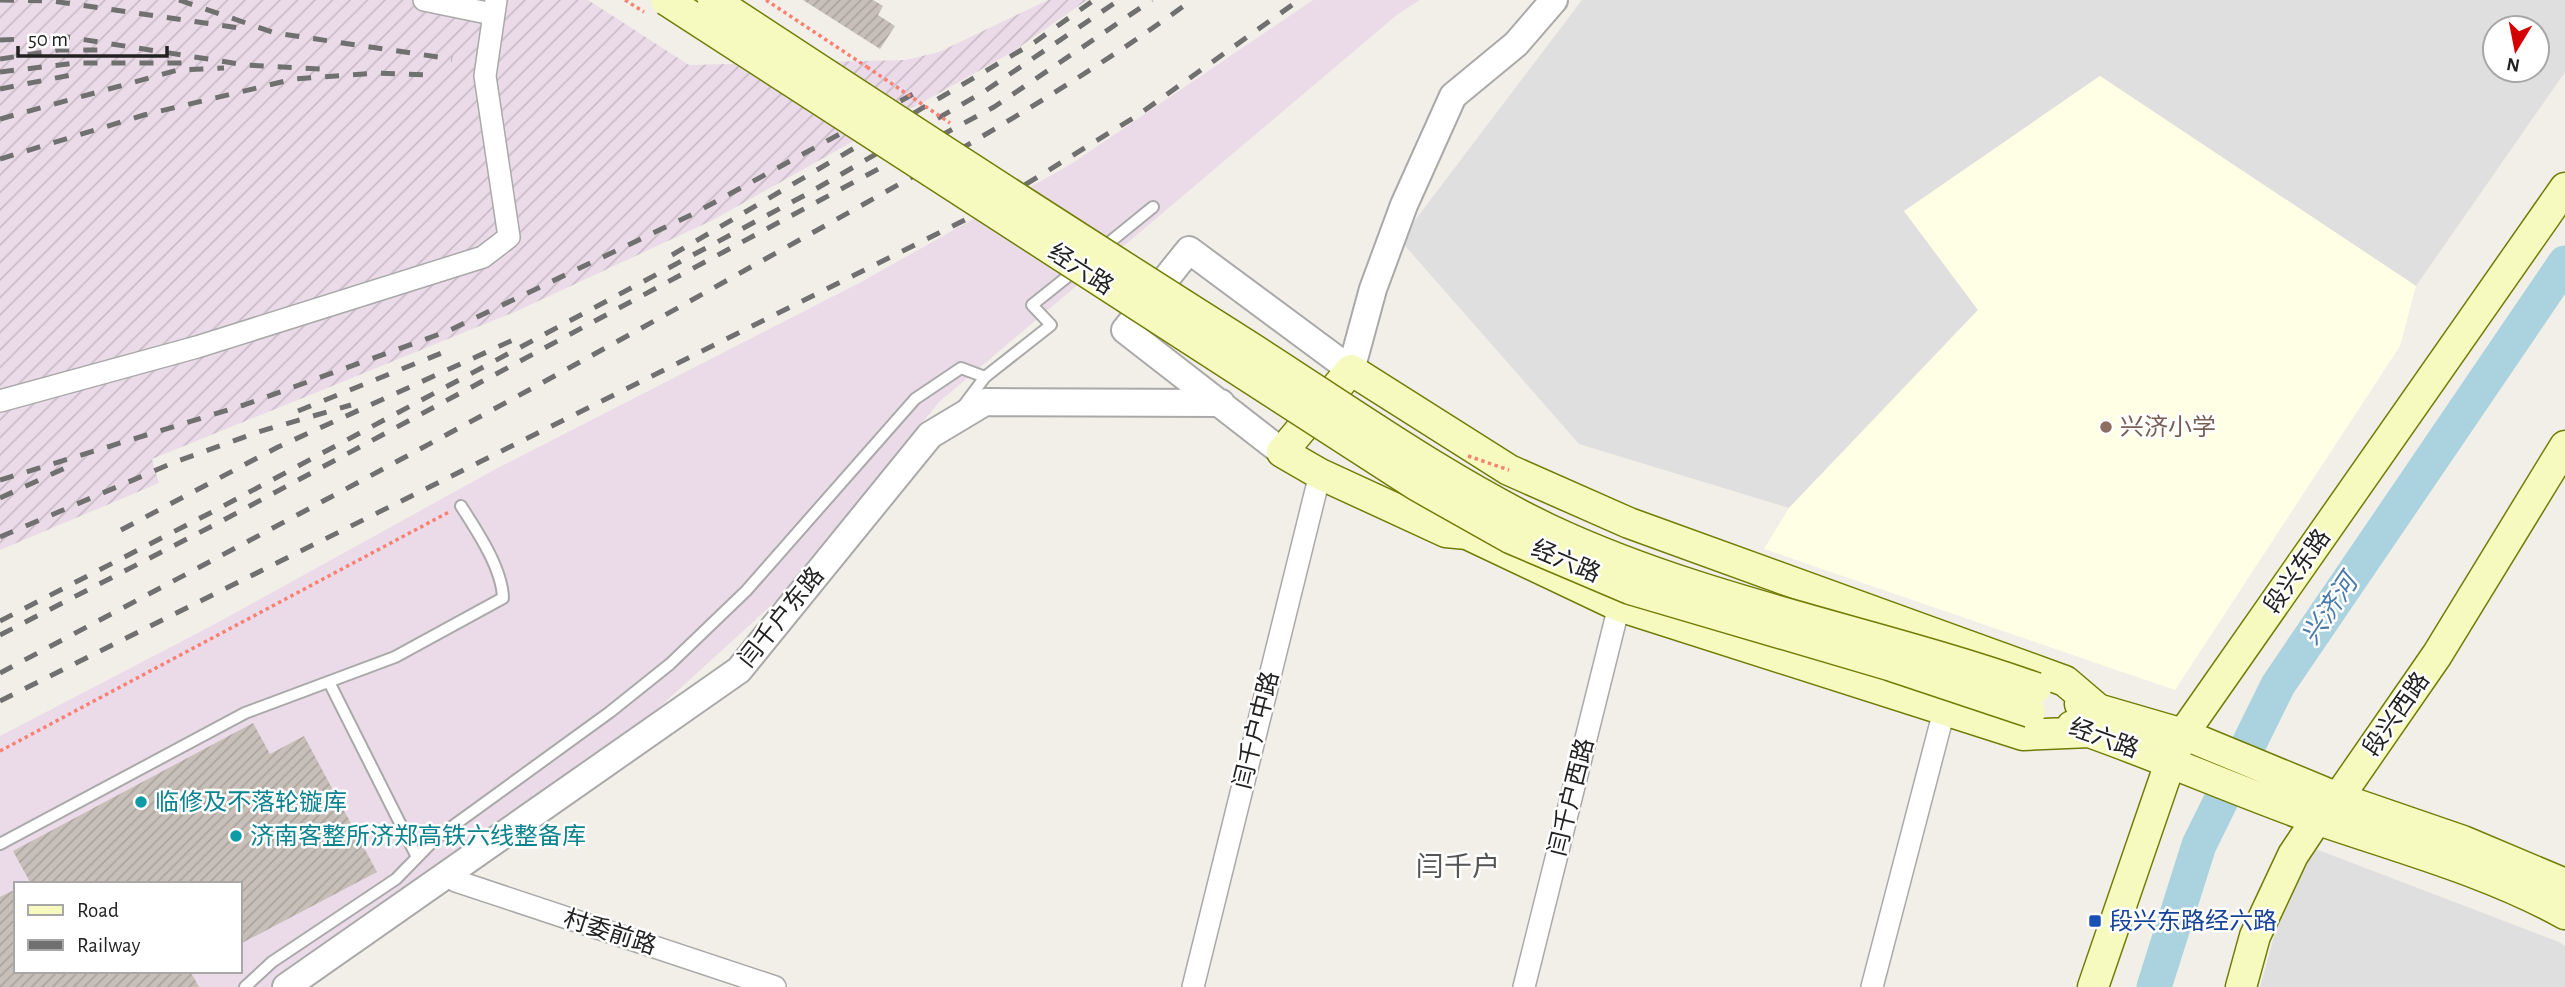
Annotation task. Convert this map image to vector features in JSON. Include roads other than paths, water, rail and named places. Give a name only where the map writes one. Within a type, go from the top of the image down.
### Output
[{"type":"main road","name":"经六路","points":[[666,0],[1405,477],[1510,538],[1630,589],[1889,665],[2033,700]]},
{"type":"main road","name":"经六路","points":[[713,0],[958,162],[1432,464],[1547,528],[1629,561],[2094,721],[2182,768],[2283,791],[2328,809],[2391,842],[2485,878],[2565,914]]},
{"type":"main road","name":"段兴东路","points":[[2093,987],[2182,768],[2183,734],[2565,188]]},
{"type":"main road","points":[[1351,370],[1509,470],[1629,523],[2065,681],[2094,721],[2023,735],[1944,711],[1619,607],[1467,534],[1446,532],[1320,474],[1282,452],[1351,370]]},
{"type":"main road","name":"段兴西路","points":[[2241,987],[2255,936],[2293,855],[2437,655],[2565,446]]},
{"type":"main road","name":"经六路","points":[[2094,721],[2183,734],[2215,747],[2283,791]]},
{"type":"main road","name":"经六路","points":[[2328,809],[2463,841],[2565,884]]},
{"type":"street","points":[[0,401],[197,347],[483,257],[509,237],[485,76],[494,7],[424,0]]},
{"type":"street","points":[[1282,452],[1125,330],[1189,250],[1351,370],[1373,289],[1399,217],[1453,96],[1516,44],[1554,0]]},
{"type":"street","name":"闫千户东路","points":[[286,987],[739,670],[930,435],[985,402],[1221,403]]},
{"type":"street","name":"闫千户中路","points":[[1193,987],[1320,474]]},
{"type":"street","name":"闫千户西路","points":[[1524,987],[1619,607]]},
{"type":"street","points":[[1872,987],[1944,711]]},
{"type":"street","name":"村委前路","points":[[451,870],[456,881],[775,987]]},
{"type":"lane","points":[[958,418],[985,377],[1051,325],[1032,305],[1153,207]]},
{"type":"lane","points":[[245,987],[272,962],[396,879],[435,839],[482,802],[610,712],[670,664],[746,591],[915,398],[961,368],[985,377]]},
{"type":"lane","points":[[0,844],[245,713],[395,657],[502,598],[498,576],[461,506]]},
{"type":"lane","points":[[329,682],[417,857]]},
{"type":"waterway","name":"兴济河","points":[[2154,987],[2199,845],[2278,685],[2565,263]]},
{"type":"railway","points":[[0,0],[52,1],[240,28]]},
{"type":"railway","points":[[179,0],[275,33],[452,59]]},
{"type":"railway","points":[[672,255],[1035,42],[1094,0]]},
{"type":"railway","points":[[0,621],[212,512],[807,194],[985,91],[1119,0]]},
{"type":"railway","points":[[0,635],[218,523],[994,107],[1152,0]]},
{"type":"railway","points":[[0,673],[459,428],[909,179],[1081,76],[1192,0]]},
{"type":"railway","points":[[0,701],[981,212],[1138,115],[1299,0]]},
{"type":"railway","points":[[0,40],[67,37],[246,65],[320,69]]},
{"type":"railway","points":[[0,59],[58,50],[108,50]]},
{"type":"railway","points":[[0,72],[76,63],[183,63]]},
{"type":"railway","points":[[0,119],[178,70],[224,68]]},
{"type":"railway","points":[[0,89],[81,73]]},
{"type":"railway","points":[[0,159],[144,115],[294,79],[376,73],[432,75]]},
{"type":"railway","points":[[0,480],[244,405],[448,331],[693,214],[915,93]]},
{"type":"railway","points":[[121,530],[278,447],[524,335]]},
{"type":"railway","points":[[298,411],[449,350]]},
{"type":"railway","points":[[0,537],[175,462],[258,432],[351,405]]},
{"type":"railway","points":[[0,498],[65,468]]},
{"type":"place","name":"兴济小学","points":[[2106,427]]},
{"type":"place","name":"临修及不落轮镟库","points":[[141,802]]},
{"type":"place","name":"济南客整所济郑高铁六线整备库","points":[[236,836]]},
{"type":"place","name":"段兴东路经六路","points":[[2095,921]]},
{"type":"district","name":"闫千户","points":[[1458,866]]}]
